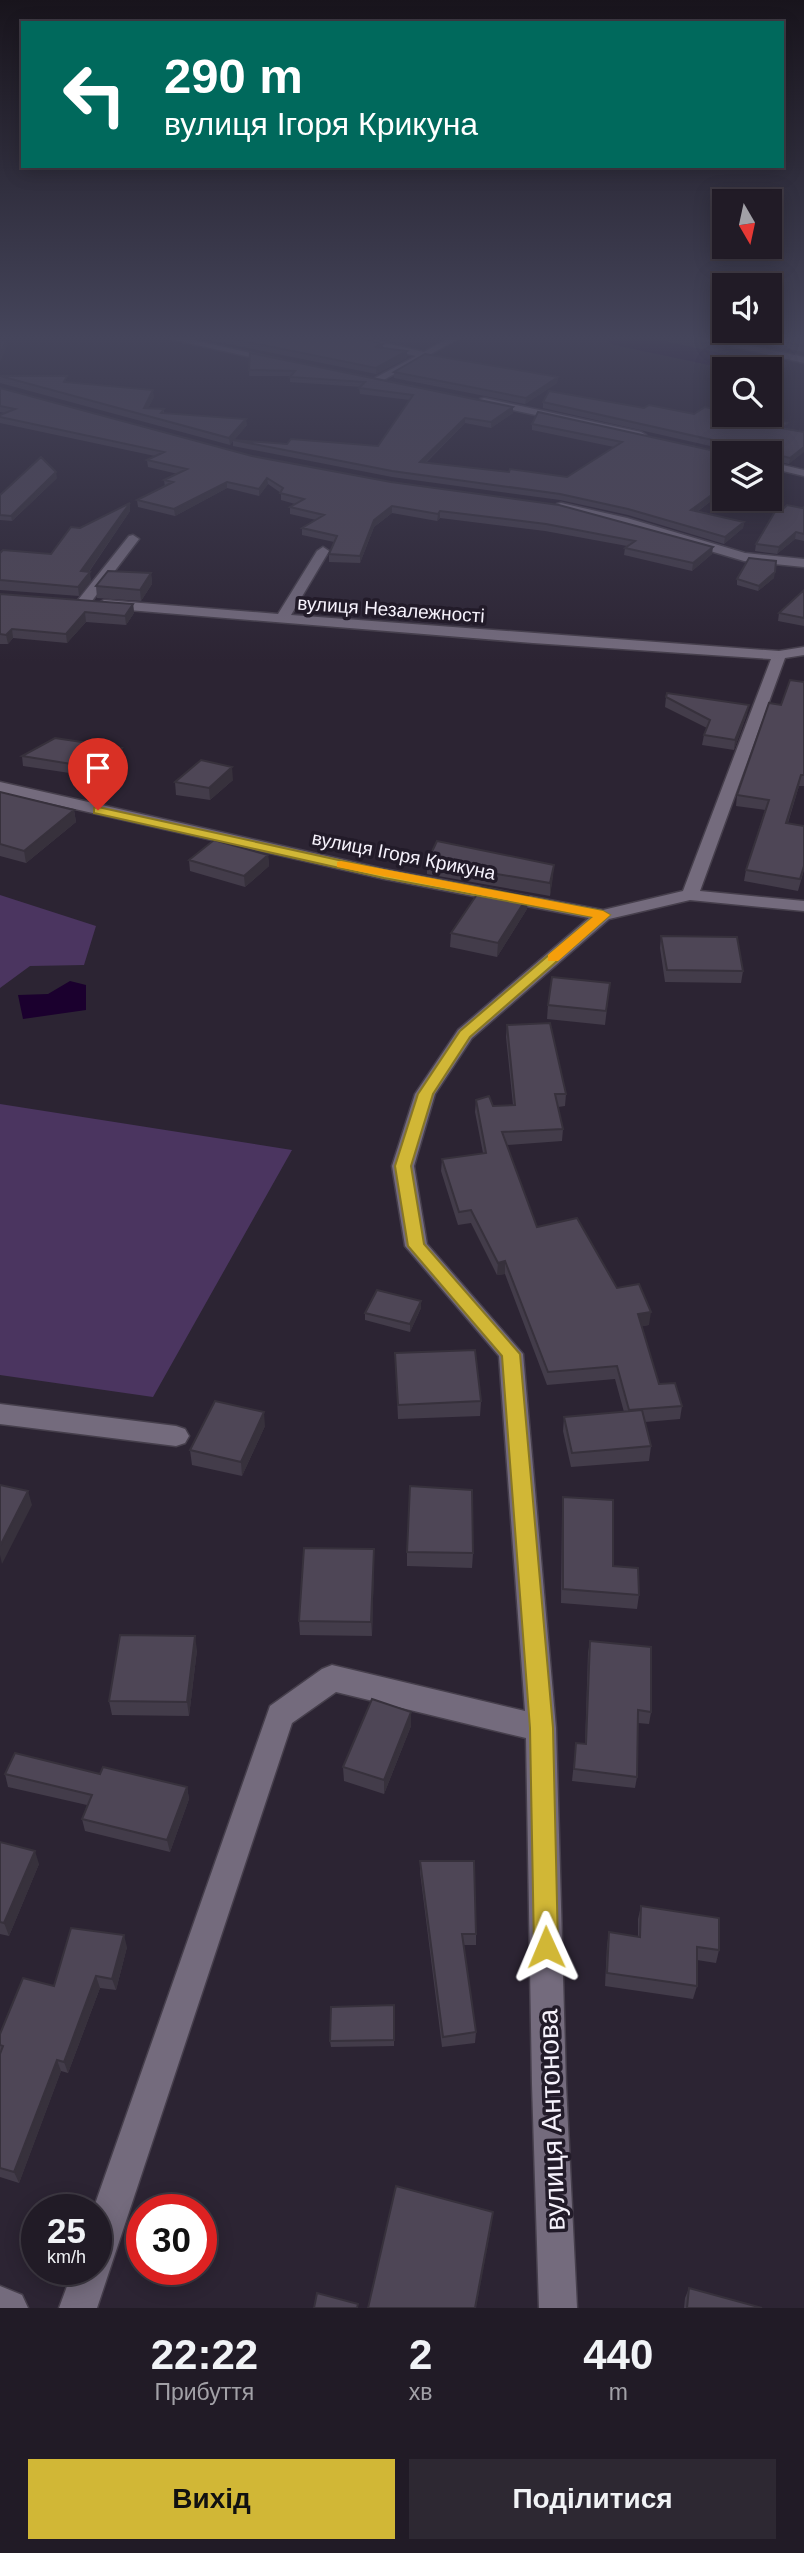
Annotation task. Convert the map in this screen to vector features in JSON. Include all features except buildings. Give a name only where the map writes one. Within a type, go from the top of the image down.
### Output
[{"type":"street","points":[[782,468],[804,473]]},
{"type":"street","points":[[547,504],[623,521],[744,557],[804,563]]},
{"type":"street","name":"вулиця Незалежності","points":[[133,539],[76,602],[779,655]]},
{"type":"street","points":[[282,619],[323,551]]},
{"type":"street","points":[[690,895],[779,655],[804,651]]},
{"type":"street","name":"вулиця Ігоря Крикуна","points":[[0,788],[384,874],[603,915],[690,895],[804,906]]},
{"type":"street","name":"вулиця Антонова","points":[[558,2308],[549,2084],[541,1728],[511,1354],[416,1246],[403,1166],[425,1094],[465,1034],[603,915]]},
{"type":"street","points":[[0,1414],[176,1436]]},
{"type":"street","points":[[112,2208],[280,1715],[332,1678],[541,1728]]},
{"type":"street","points":[[78,2308],[86,2285]]},
{"type":"street","points":[[0,2305],[9,2308]]},
{"type":"shaded area","points":[[0,895],[96,926],[84,965],[30,966],[0,988]]},
{"type":"shaded area","points":[[70,981],[86,985],[86,1010],[23,1019],[18,995],[48,994]]},
{"type":"shaded area","points":[[0,1104],[292,1150],[153,1397],[0,1375]]},
{"type":"slow traffic","points":[[341,865],[603,915],[553,958]]},
{"type":"route","points":[[98,810],[384,874],[603,915],[465,1034],[425,1094],[403,1166],[416,1246],[511,1354],[541,1728],[546,1947]]}]
